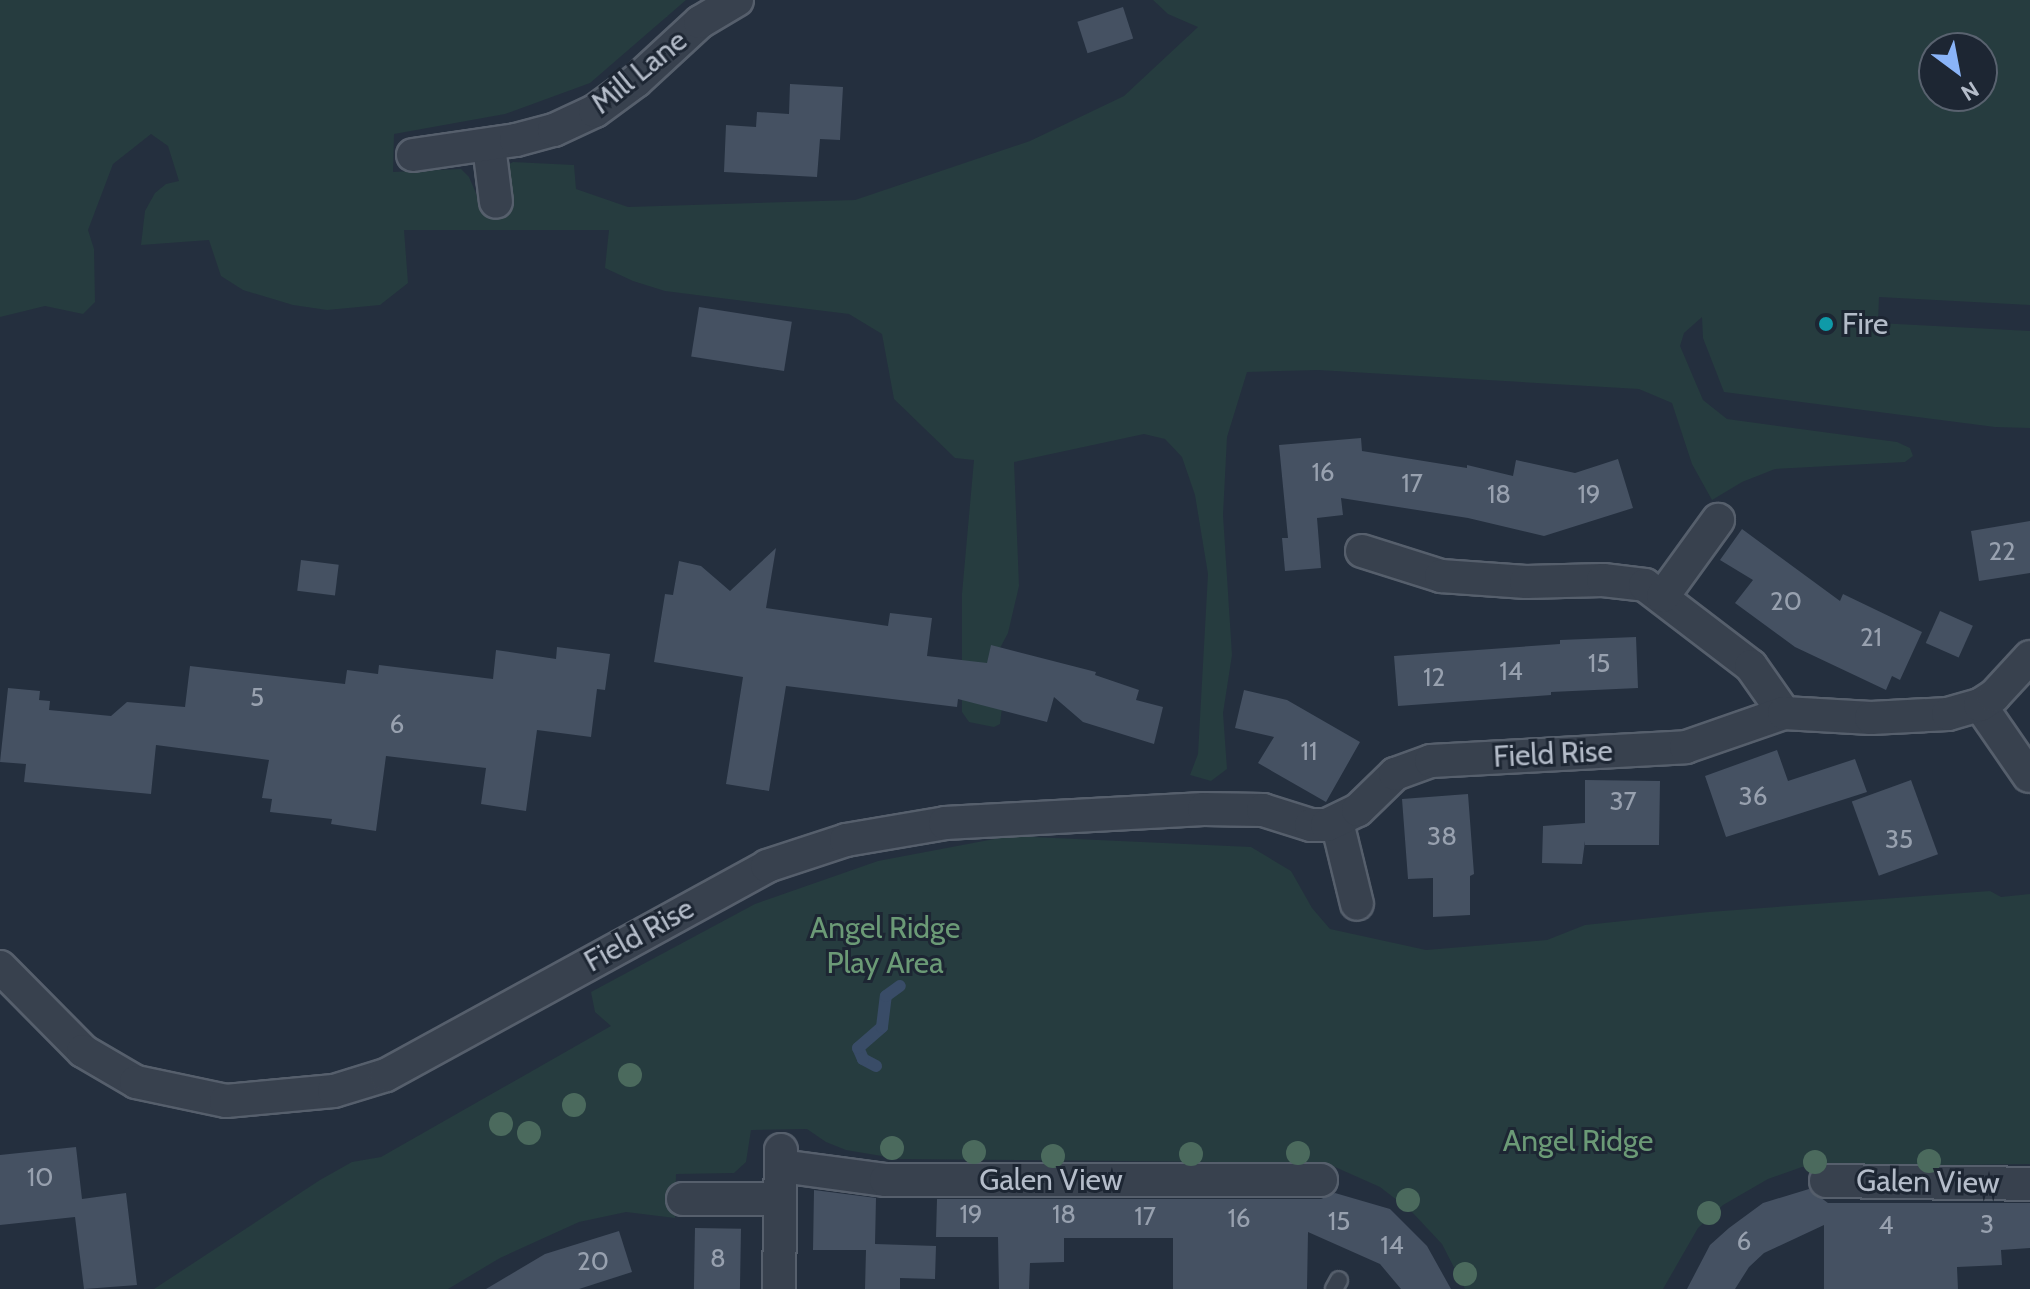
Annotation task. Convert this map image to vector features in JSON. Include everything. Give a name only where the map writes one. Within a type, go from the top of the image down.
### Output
[{"type":"street","name":"Mill Lane","points":[[413,155],[489,146],[554,130],[595,111],[636,81],[700,22],[737,0]]},
{"type":"street","points":[[489,146],[496,202]]},
{"type":"street","points":[[1663,596],[1718,520]]},
{"type":"street","points":[[1362,551],[1441,576],[1526,582],[1603,580],[1645,585],[1751,666],[1784,713]]},
{"type":"street","name":"Field Rise","points":[[0,967],[83,1051],[136,1082],[226,1101],[289,1098],[334,1091],[386,1075],[735,882],[767,866],[846,840],[945,823],[1204,809],[1263,810],[1318,826],[1337,822],[1358,810],[1395,774],[1431,761],[1686,747],[1784,713],[1871,718],[1928,716],[1980,705],[2010,682],[2030,657]]},
{"type":"street","points":[[1980,705],[2029,776]]},
{"type":"street","points":[[1337,822],[1357,904]]},
{"type":"street","name":"Galen View","points":[[780,1199],[781,1158],[886,1180],[1321,1180]]},
{"type":"street","name":"Galen View","points":[[1826,1181],[2030,1184]]},
{"type":"street","points":[[683,1199],[780,1199],[779,1289]]},
{"type":"green space","points":[[0,0],[686,0],[590,83],[505,114],[394,134],[393,172],[461,169],[469,177],[482,207],[506,166],[513,162],[574,165],[576,189],[628,207],[855,200],[1030,141],[1124,96],[1198,27],[1168,14],[1153,0],[2030,0],[2030,305],[1879,297],[1878,323],[2030,331],[2030,428],[1995,427],[1724,392],[1703,338],[1702,317],[1684,333],[1680,346],[1703,400],[1727,419],[1897,442],[1910,448],[1913,456],[1905,462],[1775,469],[1742,482],[1712,500],[1692,464],[1672,403],[1639,389],[1318,370],[1247,372],[1227,437],[1223,515],[1232,655],[1223,713],[1227,769],[1211,781],[1190,775],[1198,754],[1208,574],[1195,495],[1182,457],[1165,439],[1144,434],[1014,462],[1019,586],[1008,633],[991,665],[1003,699],[1000,724],[994,727],[969,722],[962,712],[962,594],[974,460],[955,458],[894,399],[882,334],[849,314],[665,291],[633,281],[605,268],[609,230],[404,230],[408,283],[380,305],[327,310],[293,305],[243,290],[221,276],[209,240],[141,245],[145,211],[155,193],[166,184],[179,181],[168,146],[151,134],[113,164],[88,230],[94,249],[95,302],[83,314],[45,306],[0,317]]},
{"type":"green space","name":"Angel Ridge","points":[[1010,836],[1251,847],[1291,871],[1312,908],[1330,929],[1426,950],[1547,940],[1585,925],[1709,912],[1990,891],[2001,897],[2030,894],[2030,1164],[1802,1167],[1768,1179],[1723,1205],[1698,1228],[1663,1289],[1465,1289],[1442,1244],[1411,1211],[1380,1187],[1326,1163],[900,1159],[846,1150],[826,1142],[807,1129],[751,1130],[746,1162],[734,1173],[676,1174],[675,1218],[626,1212],[579,1222],[500,1258],[448,1289],[154,1289],[320,1180],[352,1162],[381,1157],[611,1026],[595,1012],[591,992],[755,904],[878,861]]},
{"type":"building","points":[[1123,7],[1133,38],[1088,53],[1077,22]]},
{"type":"building","points":[[790,84],[843,87],[840,140],[820,139],[817,177],[724,172],[726,125],[756,127],[757,112],[789,114]]},
{"type":"building","points":[[699,307],[792,322],[784,371],[691,356]]},
{"type":"building","points":[[1361,438],[1362,451],[1467,468],[1467,465],[1513,476],[1516,460],[1575,473],[1618,459],[1633,508],[1544,536],[1468,518],[1341,498],[1343,515],[1317,518],[1321,568],[1285,571],[1282,538],[1288,538],[1279,445]]},
{"type":"building","points":[[2030,521],[2030,573],[1979,581],[1971,531]]},
{"type":"building","points":[[1742,529],[1840,601],[1843,594],[1922,632],[1900,680],[1892,676],[1886,690],[1795,647],[1735,603],[1753,580],[1720,560]]},
{"type":"building","points":[[776,548],[766,608],[888,626],[890,613],[932,618],[927,656],[987,663],[991,645],[1096,672],[1095,675],[1139,690],[1136,700],[1163,707],[1154,744],[1083,722],[1054,697],[1047,722],[958,699],[957,707],[786,686],[769,791],[726,784],[743,677],[654,662],[665,594],[673,595],[679,561],[701,566],[730,591]]},
{"type":"building","points":[[301,560],[339,565],[335,595],[297,591]]},
{"type":"building","points":[[1940,611],[1973,626],[1959,658],[1926,643]]},
{"type":"building","points":[[1636,637],[1638,688],[1551,692],[1551,695],[1398,706],[1394,656],[1560,644],[1560,640]]},
{"type":"building","points":[[557,647],[610,654],[605,690],[597,689],[591,737],[537,730],[526,811],[481,804],[486,768],[386,756],[376,831],[331,824],[332,819],[270,812],[272,799],[262,798],[269,760],[156,745],[151,794],[24,782],[26,764],[0,762],[8,688],[40,691],[39,700],[50,701],[49,710],[111,716],[127,702],[185,707],[190,666],[345,684],[347,670],[378,674],[379,665],[493,679],[496,650],[556,659]]},
{"type":"building","points":[[1244,690],[1287,700],[1360,742],[1326,802],[1258,763],[1274,737],[1235,728]]},
{"type":"building","points":[[1777,750],[1788,781],[1855,759],[1867,792],[1726,837],[1705,776]]},
{"type":"building","points":[[1585,780],[1660,781],[1659,845],[1585,845],[1585,841],[1582,864],[1542,863],[1543,826],[1585,823]]},
{"type":"building","points":[[1911,780],[1938,854],[1879,876],[1852,802]]},
{"type":"building","points":[[1468,794],[1474,874],[1470,876],[1470,915],[1433,917],[1433,878],[1408,879],[1402,799]]},
{"type":"building","points":[[76,1147],[82,1199],[126,1193],[137,1285],[84,1289],[75,1217],[0,1225],[0,1155]]},
{"type":"building","points":[[1809,1189],[1828,1203],[2030,1203],[2030,1248],[2001,1250],[2002,1265],[1957,1267],[1958,1289],[1824,1289],[1824,1225],[1764,1253],[1749,1267],[1735,1289],[1687,1289],[1710,1245],[1729,1228],[1763,1203]]},
{"type":"building","points":[[814,1190],[876,1198],[875,1244],[936,1246],[935,1279],[900,1278],[900,1289],[865,1289],[866,1250],[813,1250]]},
{"type":"building","points":[[1335,1193],[1390,1209],[1427,1246],[1451,1289],[1401,1289],[1380,1264],[1308,1232],[1307,1289],[1173,1289],[1173,1238],[1064,1238],[1064,1262],[1030,1263],[1029,1289],[999,1289],[998,1237],[936,1237],[937,1199],[1321,1199]]},
{"type":"building","points":[[695,1228],[741,1229],[740,1289],[694,1289]]},
{"type":"building","points":[[619,1231],[632,1272],[579,1289],[486,1289],[545,1254]]},
{"type":"waterway","points":[[876,1066],[863,1059],[858,1048],[882,1027],[886,996],[900,986]]},
{"type":"place","name":"Fire","points":[[1826,324]]},
{"type":"park label","name":"Angel Ridge Play Area","points":[[885,945]]}]
